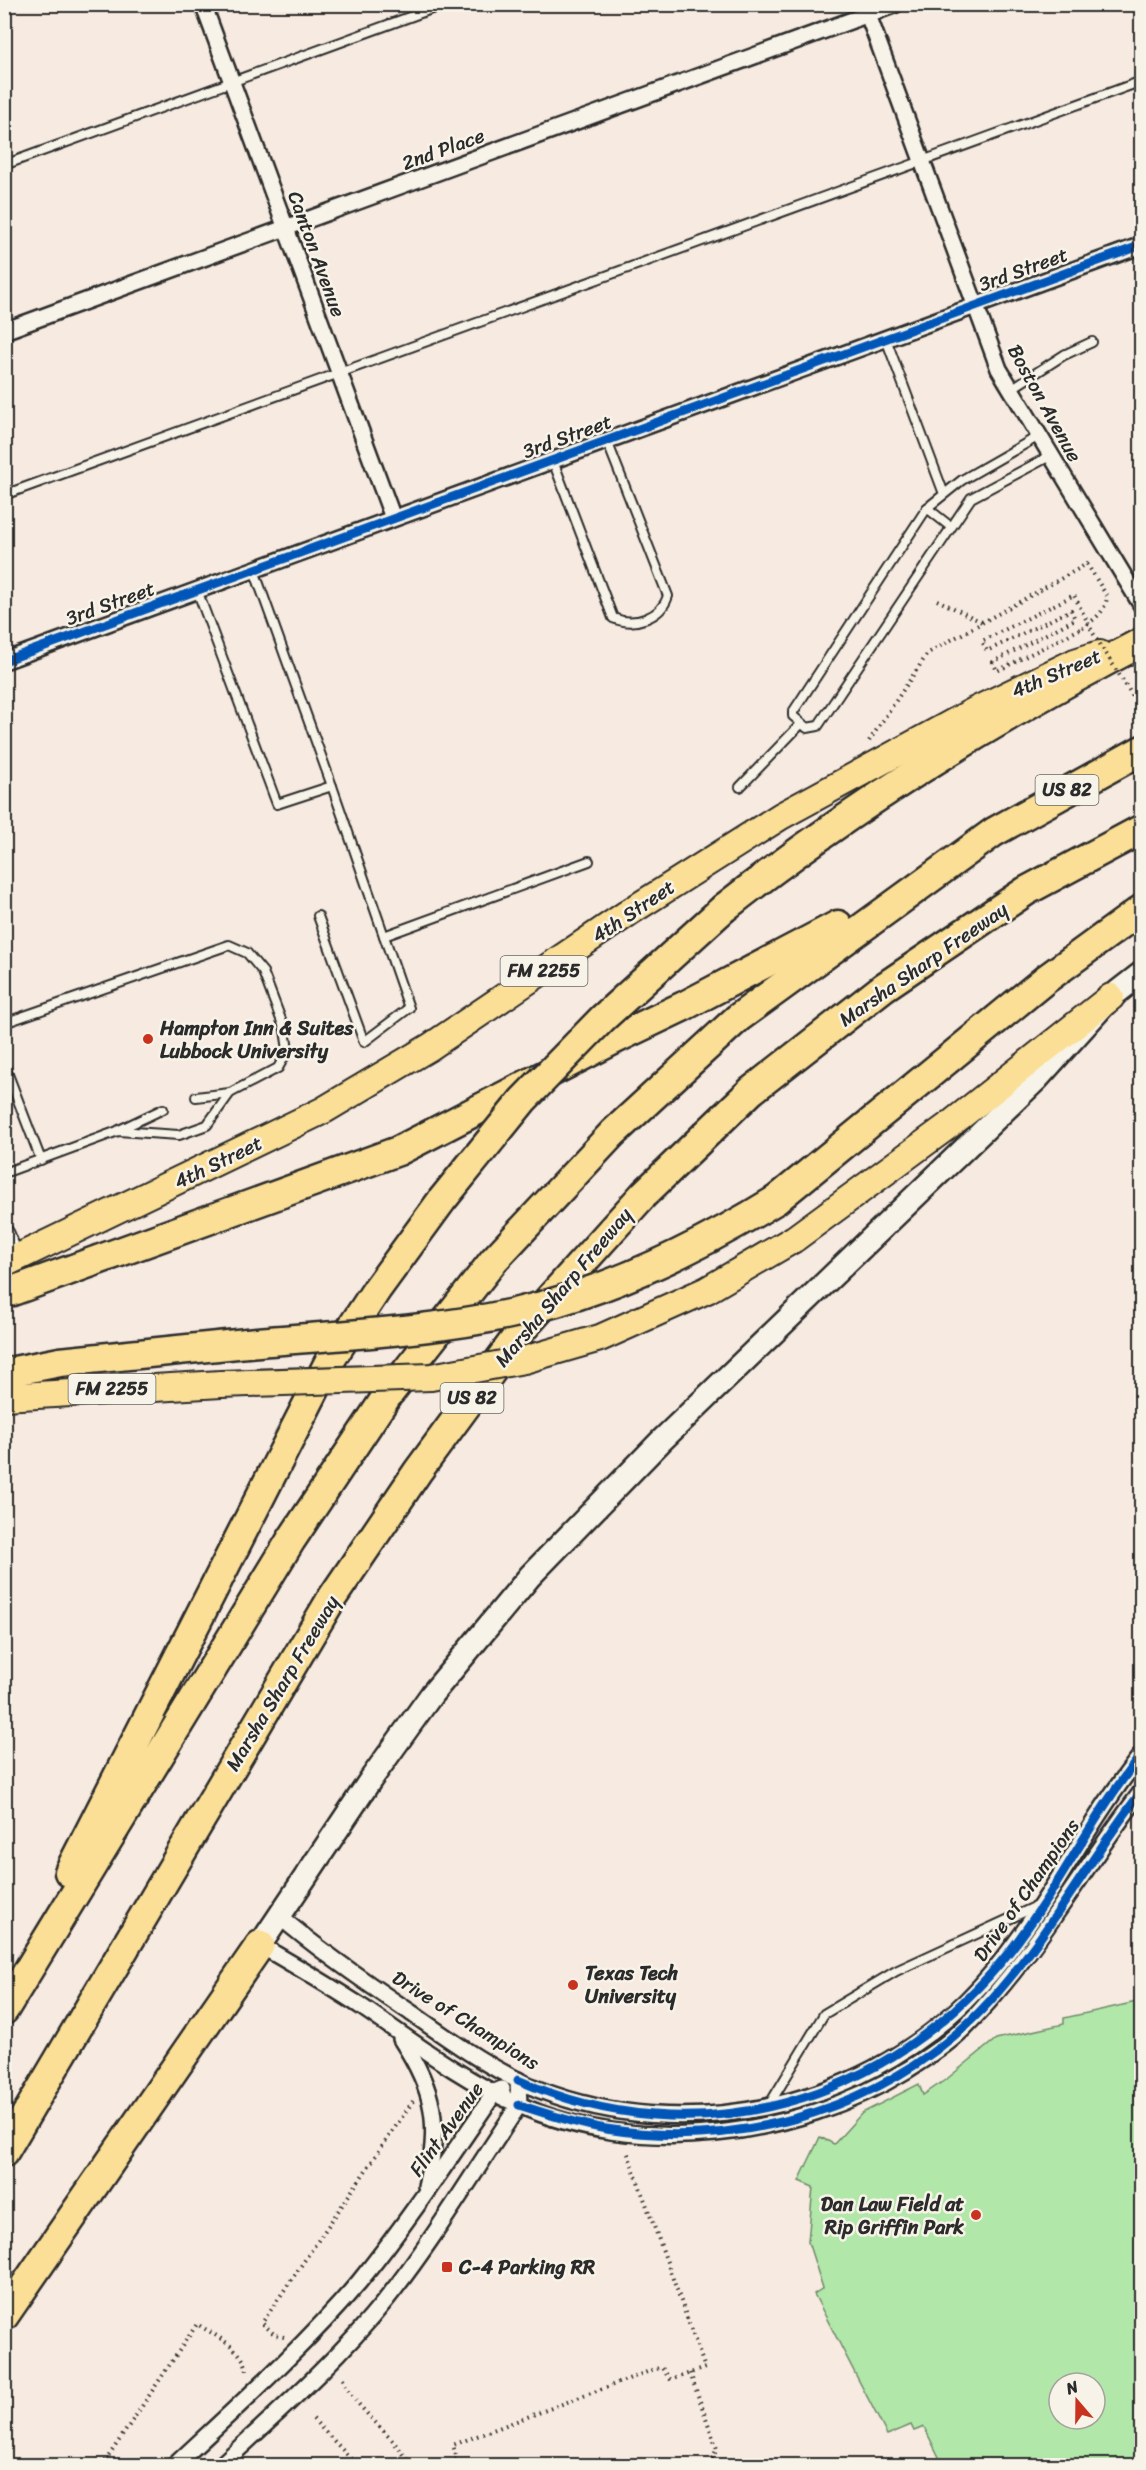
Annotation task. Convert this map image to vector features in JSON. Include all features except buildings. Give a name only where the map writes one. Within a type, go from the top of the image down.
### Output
[{"type":"highway","points":[[4,1999],[329,1362],[377,1289],[442,1200],[523,1100],[603,1018],[724,908],[785,860],[926,766],[1034,700],[1142,641]]},
{"type":"highway","name":"US 82","points":[[4,2010],[291,1540],[387,1396],[494,1260],[613,1133],[738,1018],[994,832],[1142,750]]},
{"type":"highway","name":"Marsha Sharp Freeway","points":[[4,2152],[332,1598],[418,1472],[524,1327],[644,1194],[751,1091],[884,987],[1007,904],[1142,829]]},
{"type":"highway","points":[[4,1294],[398,1151],[812,941],[994,832]]},
{"type":"highway","points":[[4,1373],[60,1362],[428,1327],[515,1313],[621,1281],[725,1232],[776,1200],[1046,979],[1142,909]]},
{"type":"highway","points":[[4,2316],[260,1945]]},
{"type":"main road","name":"4th Street","points":[[9,1262],[324,1110],[430,1047],[741,841],[891,754],[1023,686],[1076,662],[1142,641]]},
{"type":"main road","points":[[260,1945],[370,1779],[432,1694],[530,1576],[661,1441],[1038,1078],[1111,997],[1142,973]]},
{"type":"main road","name":"FM 2255","points":[[4,1396],[221,1384],[431,1377],[524,1360],[600,1338],[697,1294],[794,1239],[952,1123],[1111,997]]},
{"type":"street","name":"Canton Avenue","points":[[203,4],[393,518]]},
{"type":"street","name":"2nd Place","points":[[4,331],[285,229],[866,10],[896,4]]},
{"type":"street","name":"Boston Avenue","points":[[866,10],[974,307],[999,369],[1142,606]]},
{"type":"street","name":"3rd Street","points":[[4,661],[1142,245]]},
{"type":"street","points":[[4,1235],[9,1262]]},
{"type":"street","name":"Drive of Champions","points":[[279,1916],[307,1940],[434,2029],[518,2080],[561,2097],[629,2113],[672,2117],[714,2116],[768,2106],[823,2091],[863,2074],[913,2045],[966,2002],[1011,1950],[1142,1754]]},
{"type":"street","name":"Drive of Champions","points":[[260,1945],[465,2077],[519,2105],[604,2129],[648,2134],[696,2134],[779,2124],[845,2101],[889,2081],[926,2058],[960,2032],[1024,1961],[1142,1791]]},
{"type":"street","points":[[396,2031],[423,2076],[434,2110],[434,2142],[424,2194]]},
{"type":"street","points":[[220,2466],[307,2385],[383,2303],[408,2272],[519,2105],[518,2080]]},
{"type":"street","name":"Flint Avenue","points":[[174,2466],[261,2385],[331,2312],[379,2256],[495,2092],[518,2080]]},
{"type":"lane","points":[[4,165],[445,4]]},
{"type":"lane","points":[[4,495],[1142,81]]},
{"type":"lane","points":[[886,339],[944,494]]},
{"type":"lane","points":[[1011,388],[1071,351],[1092,342]]},
{"type":"lane","points":[[1039,436],[962,480],[927,508],[793,712],[793,716],[801,724],[807,728],[818,726],[971,498],[1050,456]]},
{"type":"lane","points":[[553,460],[613,618],[624,623],[656,615],[664,608],[668,596],[607,441]]},
{"type":"lane","points":[[927,508],[951,527]]},
{"type":"lane","points":[[254,570],[409,1008],[364,1042],[318,916]]},
{"type":"lane","points":[[197,590],[277,804],[332,786]]},
{"type":"lane","points":[[740,787],[801,724]]},
{"type":"lane","points":[[384,936],[589,861]]},
{"type":"lane","points":[[4,1023],[229,945],[247,953],[263,972],[285,1030],[288,1050],[278,1068],[230,1093],[196,1097]]},
{"type":"lane","points":[[4,1064],[41,1160]]},
{"type":"lane","points":[[118,1131],[179,1135],[207,1125],[230,1093]]},
{"type":"lane","points":[[4,1173],[118,1131],[163,1109]]},
{"type":"lane","points":[[768,2106],[824,2014],[896,1971],[1045,1902]]},
{"type":"path","points":[[868,742],[928,652],[1087,564],[1107,597],[1107,603],[1097,618],[1080,629],[997,671],[993,662],[1075,619],[1071,610],[987,651],[982,641],[1074,595],[1093,633],[1142,711]]},
{"type":"path","points":[[937,600],[982,622]]},
{"type":"path","points":[[293,2335],[280,2338],[262,2323],[418,2094]]},
{"type":"path","points":[[445,2466],[457,2459],[453,2445],[655,2369],[662,2368],[670,2379],[673,2379],[705,2368],[627,2151]]},
{"type":"path","points":[[102,2466],[197,2324],[239,2354],[247,2364],[247,2372]]},
{"type":"path","points":[[690,2373],[717,2449],[708,2466]]},
{"type":"path","points":[[343,2379],[350,2393],[392,2436],[411,2466]]},
{"type":"path","points":[[313,2419],[358,2466]]},
{"type":"green space","name":"Dan Law Field at Rip Griffin Park","points":[[1141,2001],[1141,2465],[943,2465],[924,2427],[914,2431],[911,2425],[887,2435],[814,2294],[823,2288],[808,2242],[813,2187],[799,2181],[820,2137],[834,2144],[862,2113],[919,2084],[923,2095],[996,2039],[1064,2024],[1064,2018]]},
{"type":"cycle path","points":[[4,661],[1142,245]]},
{"type":"cycle path","points":[[518,2080],[586,2104],[654,2115],[721,2114],[786,2102],[849,2080],[908,2047],[962,2003],[1010,1951],[1044,1903],[1107,1802],[1142,1754]]},
{"type":"cycle path","points":[[519,2105],[573,2122],[606,2129],[658,2134],[711,2133],[763,2126],[814,2113],[863,2093],[909,2068],[952,2038],[990,2001],[1031,1951],[1142,1791]]},
{"type":"place","name":"Hampton Inn & Suites Lubbock University","points":[[148,1039]]},
{"type":"place","name":"Texas Tech University","points":[[573,1985]]},
{"type":"place","name":"Dan Law Field at Rip Griffin Park","points":[[976,2215]]},
{"type":"place","name":"C-4 Parking RR","points":[[447,2267]]}]
